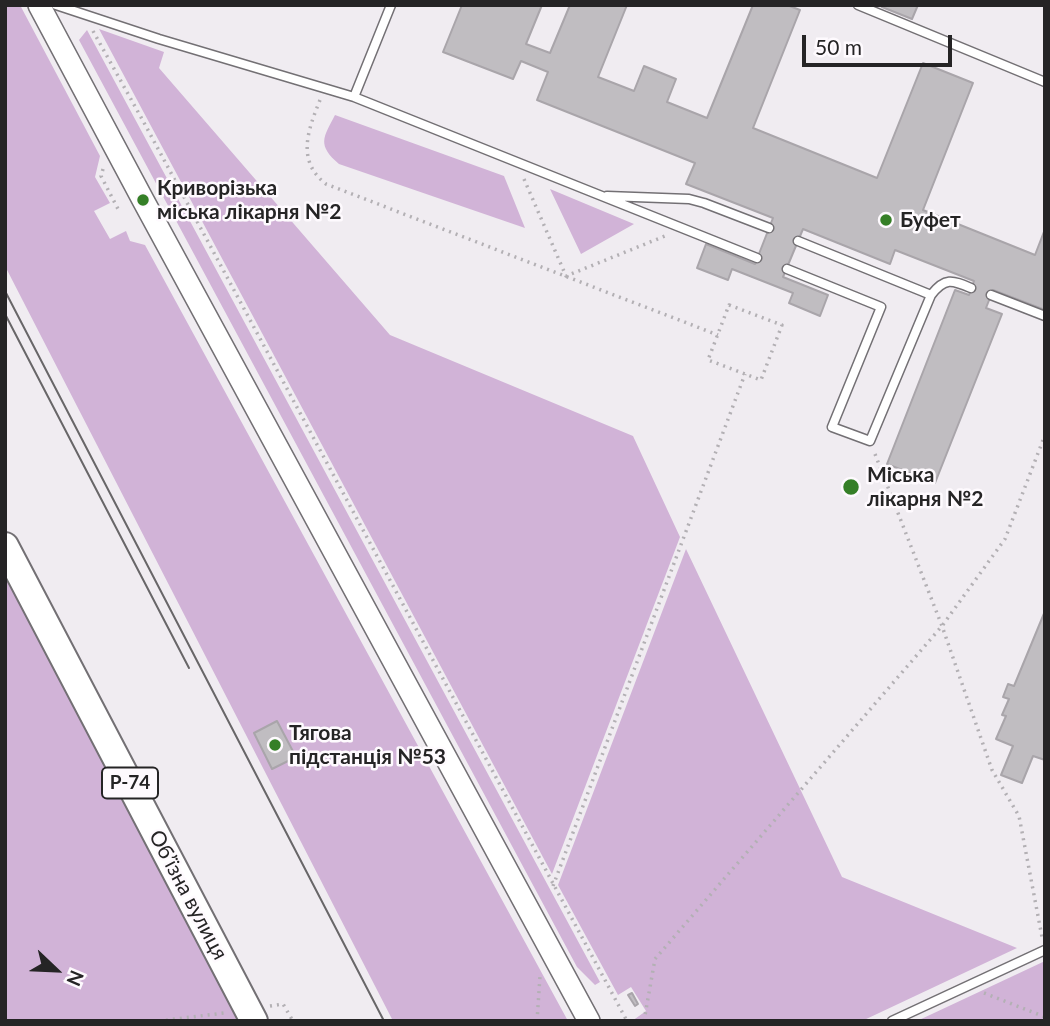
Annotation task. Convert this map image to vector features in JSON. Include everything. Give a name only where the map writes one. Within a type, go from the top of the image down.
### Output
[{"type":"main road","name":"Обʼїзна вулиця","points":[[5,546],[254,1021]]},
{"type":"street","points":[[48,7],[143,200],[589,1021]]},
{"type":"lane","points":[[354,97],[391,5]]},
{"type":"lane","points":[[858,5],[1045,82]]},
{"type":"lane","points":[[48,7],[83,14],[167,42],[354,97],[757,258]]},
{"type":"lane","points":[[600,196],[689,199],[769,228]]},
{"type":"lane","points":[[798,241],[931,295]]},
{"type":"lane","points":[[787,270],[881,307],[832,427],[870,441],[931,295],[939,285],[947,281],[971,288]]},
{"type":"lane","points":[[991,295],[1045,316]]},
{"type":"lane","points":[[891,1021],[1045,950]]},
{"type":"path","points":[[83,14],[627,1021]]},
{"type":"path","points":[[325,88],[307,139],[308,156],[314,175],[326,184],[718,335]]},
{"type":"path","points":[[516,161],[566,276]]},
{"type":"path","points":[[104,164],[101,176],[118,209]]},
{"type":"path","points":[[566,276],[683,228]]},
{"type":"path","points":[[729,305],[782,325],[761,380],[745,374],[708,360],[729,305]]},
{"type":"path","points":[[553,886],[745,374]]},
{"type":"path","points":[[644,1021],[655,959],[942,626],[1005,539],[1045,435]]},
{"type":"path","points":[[870,441],[942,626],[992,770],[1019,816],[1045,950]]},
{"type":"path","points":[[537,1021],[540,972]]},
{"type":"path","points":[[966,986],[1045,1017]]},
{"type":"path","points":[[283,1004],[293,1021]]},
{"type":"shaded area","points":[[5,5],[20,5],[100,156],[95,177],[110,203],[94,211],[110,239],[126,231],[130,241],[145,245],[568,1021],[393,1021],[5,266]]},
{"type":"shaded area","points":[[99,29],[164,52],[159,68],[390,335],[633,436],[680,537],[552,874]]},
{"type":"shaded area","points":[[87,30],[600,982],[595,985],[577,967],[79,40]]},
{"type":"shaded area","points":[[335,115],[504,176],[525,228],[339,164],[327,152],[324,141]]},
{"type":"shaded area","points":[[550,189],[634,224],[581,254]]},
{"type":"shaded area","points":[[5,546],[254,1021],[5,1021]]},
{"type":"shaded area","points":[[686,549],[842,877],[1017,948],[862,1021],[632,1021],[646,1011],[631,987],[618,995],[558,885]]},
{"type":"shaded area","points":[[1045,961],[1045,1021],[917,1021]]},
{"type":"building","points":[[462,5],[542,5],[526,44],[550,53],[570,5],[627,5],[598,77],[634,91],[644,66],[676,79],[667,102],[707,118],[753,5],[787,5],[800,10],[753,128],[877,178],[923,63],[973,83],[923,210],[1035,255],[1045,229],[1045,310],[993,290],[986,308],[1002,314],[935,483],[887,464],[955,290],[969,295],[974,281],[895,250],[890,264],[803,229],[783,277],[828,295],[820,316],[789,303],[793,293],[732,269],[728,280],[697,268],[706,244],[755,264],[773,218],[686,184],[695,163],[537,100],[548,72],[521,61],[513,79],[443,52]]},
{"type":"building","points":[[918,5],[912,19],[882,7]]},
{"type":"building","points":[[1045,611],[1045,760],[1033,756],[1022,783],[1001,775],[1013,746],[996,739],[1006,716],[1002,715],[1009,699],[1003,697],[1008,684],[1014,686]]},
{"type":"building","name":"Тягова підстанція №53","points":[[277,721],[296,757],[272,769],[254,733]]},
{"type":"building","points":[[632,993],[638,1004],[635,1006],[628,995]]},
{"type":"tram line","points":[[5,291],[384,1021]]},
{"type":"tram line","points":[[5,314],[189,668]]},
{"type":"place","name":"Криворізька міська лікарня №2","points":[[143,200]]},
{"type":"place","name":"Буфет","points":[[886,220]]},
{"type":"place","name":"Міська лікарня №2","points":[[851,487]]},
{"type":"place","name":"Тягова підстанція №53","points":[[275,745]]}]
